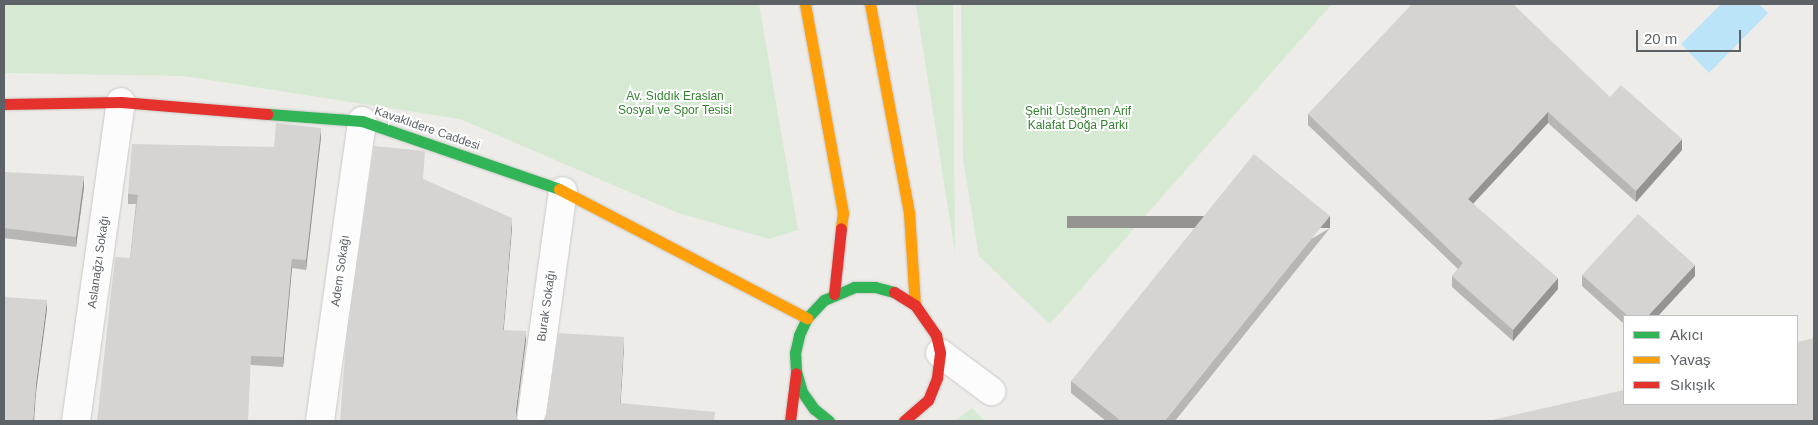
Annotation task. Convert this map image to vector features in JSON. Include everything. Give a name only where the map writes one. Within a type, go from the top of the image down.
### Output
[{"type":"main road","points":[[805,4],[843,213],[834,294]]},
{"type":"main road","points":[[870,4],[909,213],[915,304]]},
{"type":"main road","name":"Kavaklıdere Caddesi","points":[[4,104],[121,102],[362,121],[563,190],[807,318]]},
{"type":"main road","points":[[790,421],[796,372],[795,353],[799,335],[807,318],[824,300],[834,294],[854,287],[875,287],[895,292],[915,304],[936,335],[940,353],[938,378],[928,400],[907,420]]},
{"type":"main road","points":[[796,372],[806,398],[814,409],[829,421]]},
{"type":"street","name":"Aslanağzı Sokağı","points":[[76,421],[121,102]]},
{"type":"street","name":"Adem Sokağı","points":[[320,421],[362,121]]},
{"type":"street","name":"Burak Sokağı","points":[[531,421],[563,190]]},
{"type":"street","points":[[940,353],[991,391]]},
{"type":"green space","name":"Av. Sıddık Eraslan Sosyal ve Spor Tesisi","points":[[4,4],[759,4],[798,230],[769,239],[678,213],[460,119],[183,76],[4,73]]},
{"type":"green space","points":[[916,4],[953,4],[955,253]]},
{"type":"green space","name":"Şehit Üsteğmen Arif Kalafat Doğa Parkı","points":[[961,4],[1332,4],[1050,324],[979,256],[963,159]]},
{"type":"green space","points":[[972,408],[984,421],[955,421]]},
{"type":"water","points":[[1721,4],[1759,4],[1768,13],[1709,73],[1681,44]]},
{"type":"building","points":[[1412,4],[1513,4],[1610,97],[1621,85],[1682,139],[1636,191],[1548,112],[1468,199],[1558,278],[1513,330],[1452,276],[1463,263],[1308,114]]},
{"type":"building","points":[[276,123],[321,128],[306,260],[292,259],[283,357],[251,356],[248,421],[97,421],[115,257],[130,258],[138,195],[128,194],[132,144],[274,147]]},
{"type":"building","points":[[374,146],[425,151],[423,179],[512,218],[503,330],[526,331],[516,409],[516,417],[520,421],[340,421],[347,329]]},
{"type":"building","points":[[1254,154],[1330,216],[1165,421],[1121,421],[1071,381]]},
{"type":"building","points":[[4,172],[84,176],[76,237],[4,228]]},
{"type":"building","points":[[1638,214],[1695,265],[1649,315],[1627,315],[1582,275]]},
{"type":"building","points":[[4,297],[47,300],[33,421],[4,421]]},
{"type":"building","points":[[558,333],[624,337],[620,403],[715,412],[714,421],[543,421],[546,414]]},
{"type":"building","points":[[1814,338],[1814,421],[1488,421],[1623,390],[1623,405],[1798,405],[1798,342]]},
{"type":"traffic: fast","points":[[268,114],[362,121],[559,189]]},
{"type":"traffic: fast","points":[[829,421],[814,409],[802,392],[796,371],[795,353],[799,335],[807,318],[824,300],[854,287],[875,287],[894,292]]},
{"type":"traffic: slow","points":[[805,4],[843,213],[841,228]]},
{"type":"traffic: slow","points":[[870,4],[909,213],[915,305]]},
{"type":"traffic: slow","points":[[559,189],[807,318]]},
{"type":"traffic: jam","points":[[4,104],[121,102],[268,114]]},
{"type":"traffic: jam","points":[[834,294],[841,228]]},
{"type":"traffic: jam","points":[[894,292],[915,305],[936,335],[940,353],[937,378],[928,400],[904,421]]},
{"type":"traffic: jam","points":[[790,421],[796,373]]}]
